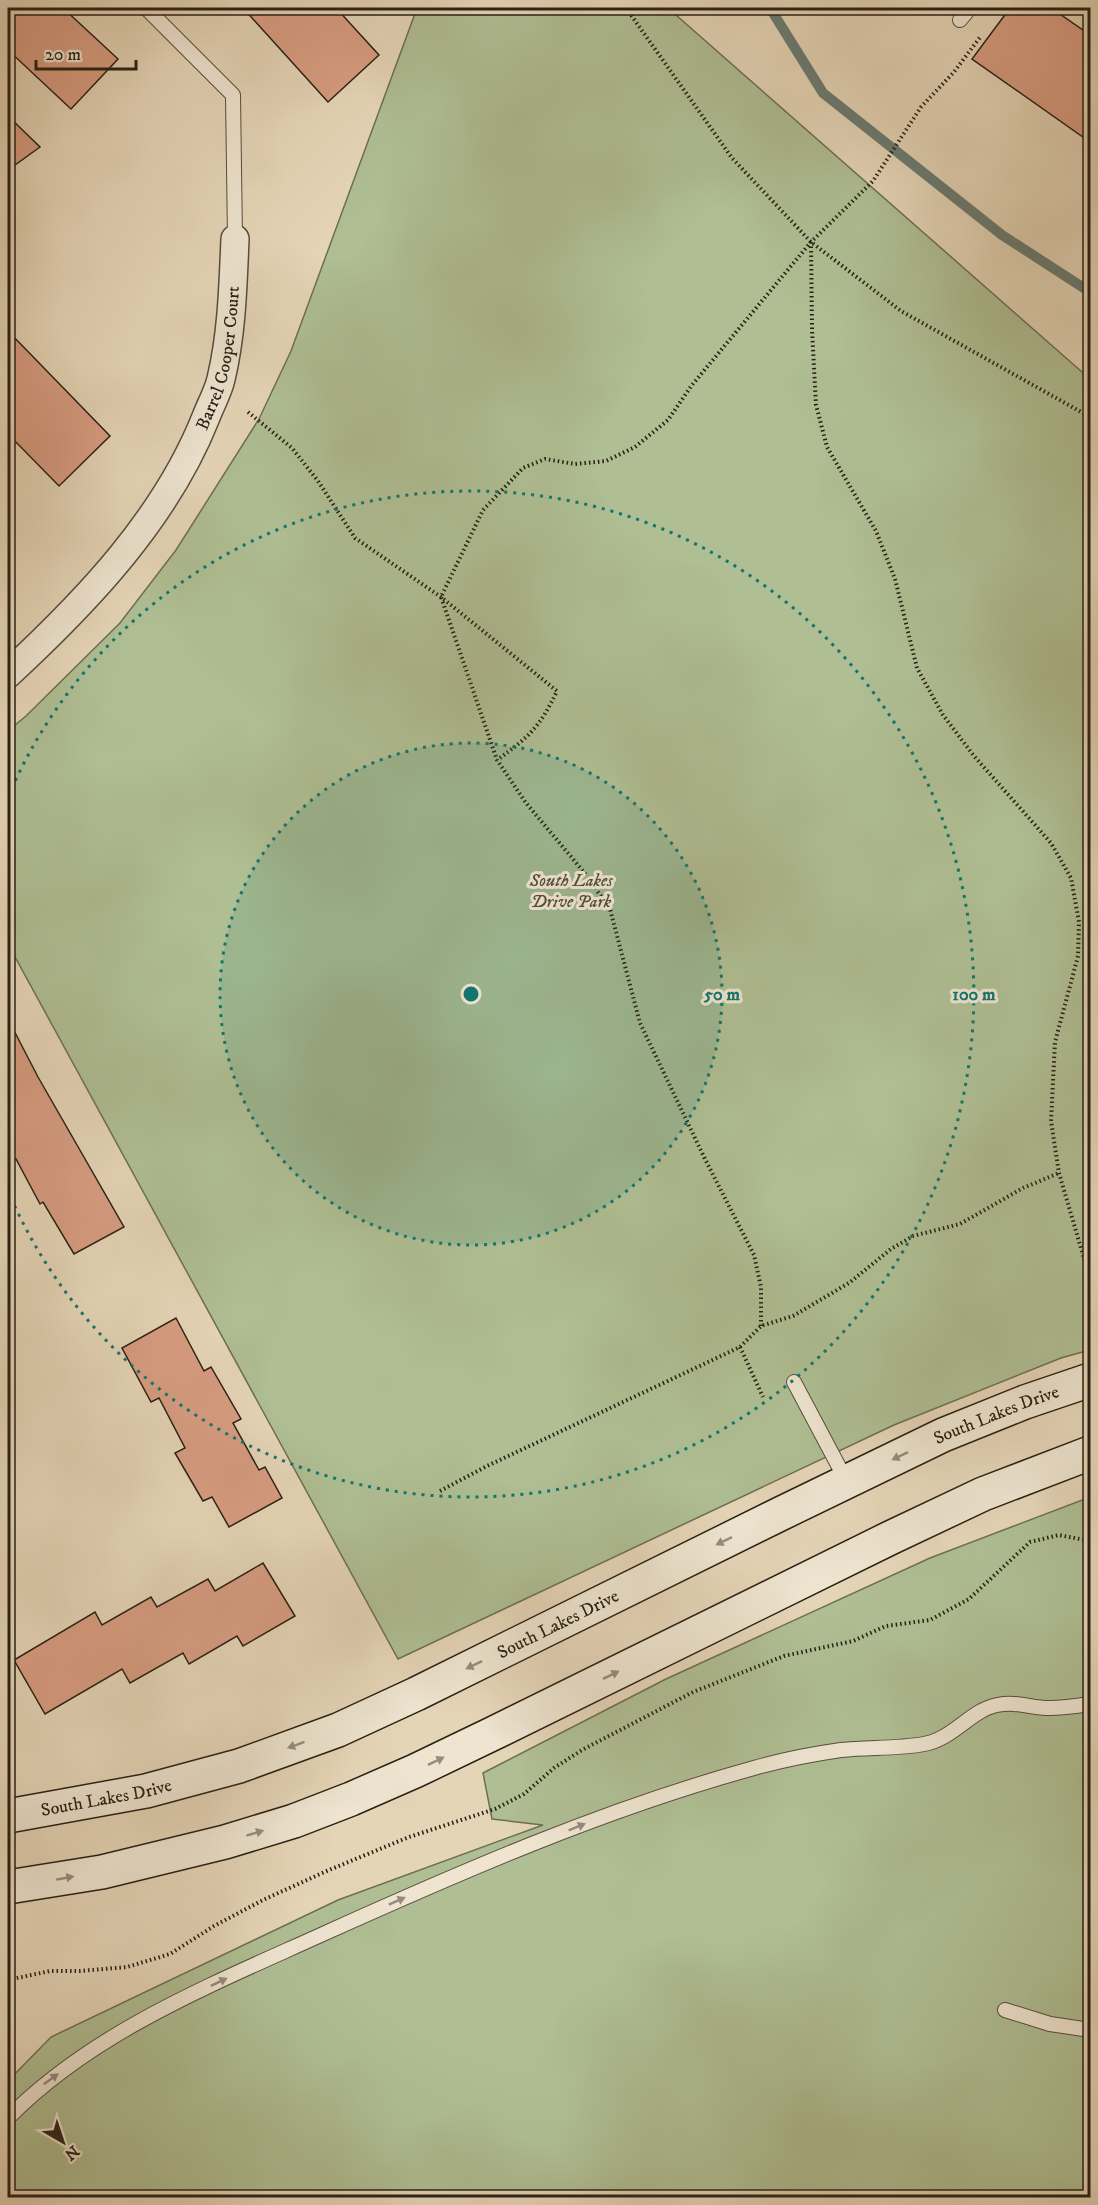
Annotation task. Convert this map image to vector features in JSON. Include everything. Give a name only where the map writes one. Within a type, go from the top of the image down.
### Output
[{"type":"main road","name":"South Lakes Drive","points":[[8,1816],[146,1791],[238,1766],[338,1730],[944,1435],[1025,1402],[1090,1380]]},
{"type":"main road","points":[[8,1887],[102,1872],[225,1842],[294,1821],[351,1799],[494,1733],[983,1494],[1090,1454]]},
{"type":"street","name":"Barrel Cooper Court","points":[[8,674],[48,637],[101,578],[147,522],[193,451],[220,382],[225,361],[232,303],[235,238]]},
{"type":"lane","name":"Barrel Cooper Court","points":[[146,8],[233,95],[235,238]]},
{"type":"lane","points":[[960,20],[970,8]]},
{"type":"lane","points":[[794,1382],[848,1482]]},
{"type":"lane","points":[[8,2118],[41,2086],[81,2056],[125,2028],[444,1879],[607,1815],[756,1767],[840,1750],[926,1744],[949,1735],[993,1706],[1018,1703],[1047,1708],[1090,1704]]},
{"type":"lane","points":[[1005,2010],[1050,2025],[1090,2030]]},
{"type":"path","points":[[626,8],[732,158],[811,242],[901,311],[1090,417]]},
{"type":"path","points":[[761,1326],[761,1287],[754,1255],[640,1023],[610,909],[584,871],[526,803],[497,760],[441,597],[483,510],[523,468],[545,459],[574,464],[606,461],[635,447],[668,420],[712,360],[811,242],[873,180],[921,107],[954,72]]},
{"type":"path","points":[[811,242],[816,405],[827,447],[876,531],[895,579],[917,668],[943,715],[974,756],[1051,843],[1071,878],[1079,922],[1078,956],[1055,1042],[1051,1121],[1059,1173],[1090,1279]]},
{"type":"path","points":[[248,412],[292,448],[318,481],[355,538],[441,597],[557,691],[545,716],[524,741],[497,760]]},
{"type":"path","points":[[440,1491],[740,1347],[761,1326],[793,1316],[849,1283],[891,1249],[912,1236],[960,1224],[1023,1188],[1059,1173]]},
{"type":"path","points":[[740,1347],[764,1396]]},
{"type":"path","points":[[8,1980],[50,1971],[127,1967],[170,1954],[244,1910],[320,1874],[409,1837],[495,1809],[524,1794],[554,1768],[582,1750],[693,1692],[784,1656],[853,1641],[886,1626],[930,1620],[969,1599],[1030,1542],[1059,1535],[1090,1541]]},
{"type":"path","points":[[1068,2198],[1090,2187]]},
{"type":"green space","name":"South Lakes Drive Park","points":[[417,8],[668,8],[1090,379],[1090,1350],[1061,1358],[894,1425],[398,1659],[8,944],[8,731],[120,623],[176,550],[259,419],[291,351]]},
{"type":"green space","points":[[1090,1497],[1090,2197],[8,2198],[8,2081],[51,2037],[338,1900],[543,1825],[492,1819],[483,1773],[666,1679],[930,1558]]},
{"type":"building","points":[[8,8],[63,8],[118,59],[71,109],[8,50]]},
{"type":"building","points":[[243,8],[336,8],[379,55],[328,102]]},
{"type":"building","points":[[1010,8],[1051,8],[1090,35],[1090,142],[972,59]]},
{"type":"building","points":[[8,116],[40,147],[8,170]]},
{"type":"building","points":[[8,331],[110,436],[59,486],[8,434]]},
{"type":"building","points":[[8,1019],[38,1077],[124,1227],[74,1254],[43,1202],[40,1204],[16,1159],[14,1161],[8,1150]]},
{"type":"building","points":[[176,1318],[204,1371],[211,1367],[241,1419],[233,1423],[259,1470],[265,1467],[282,1498],[229,1527],[212,1497],[203,1501],[175,1453],[185,1448],[159,1398],[151,1402],[122,1348]]},
{"type":"building","points":[[263,1563],[295,1616],[243,1646],[237,1636],[189,1664],[183,1653],[130,1683],[122,1669],[45,1714],[14,1660],[95,1612],[102,1625],[151,1597],[157,1607],[208,1579],[215,1591]]},
{"type":"waterway","points":[[770,8],[823,93],[1002,235],[1090,292]]}]
